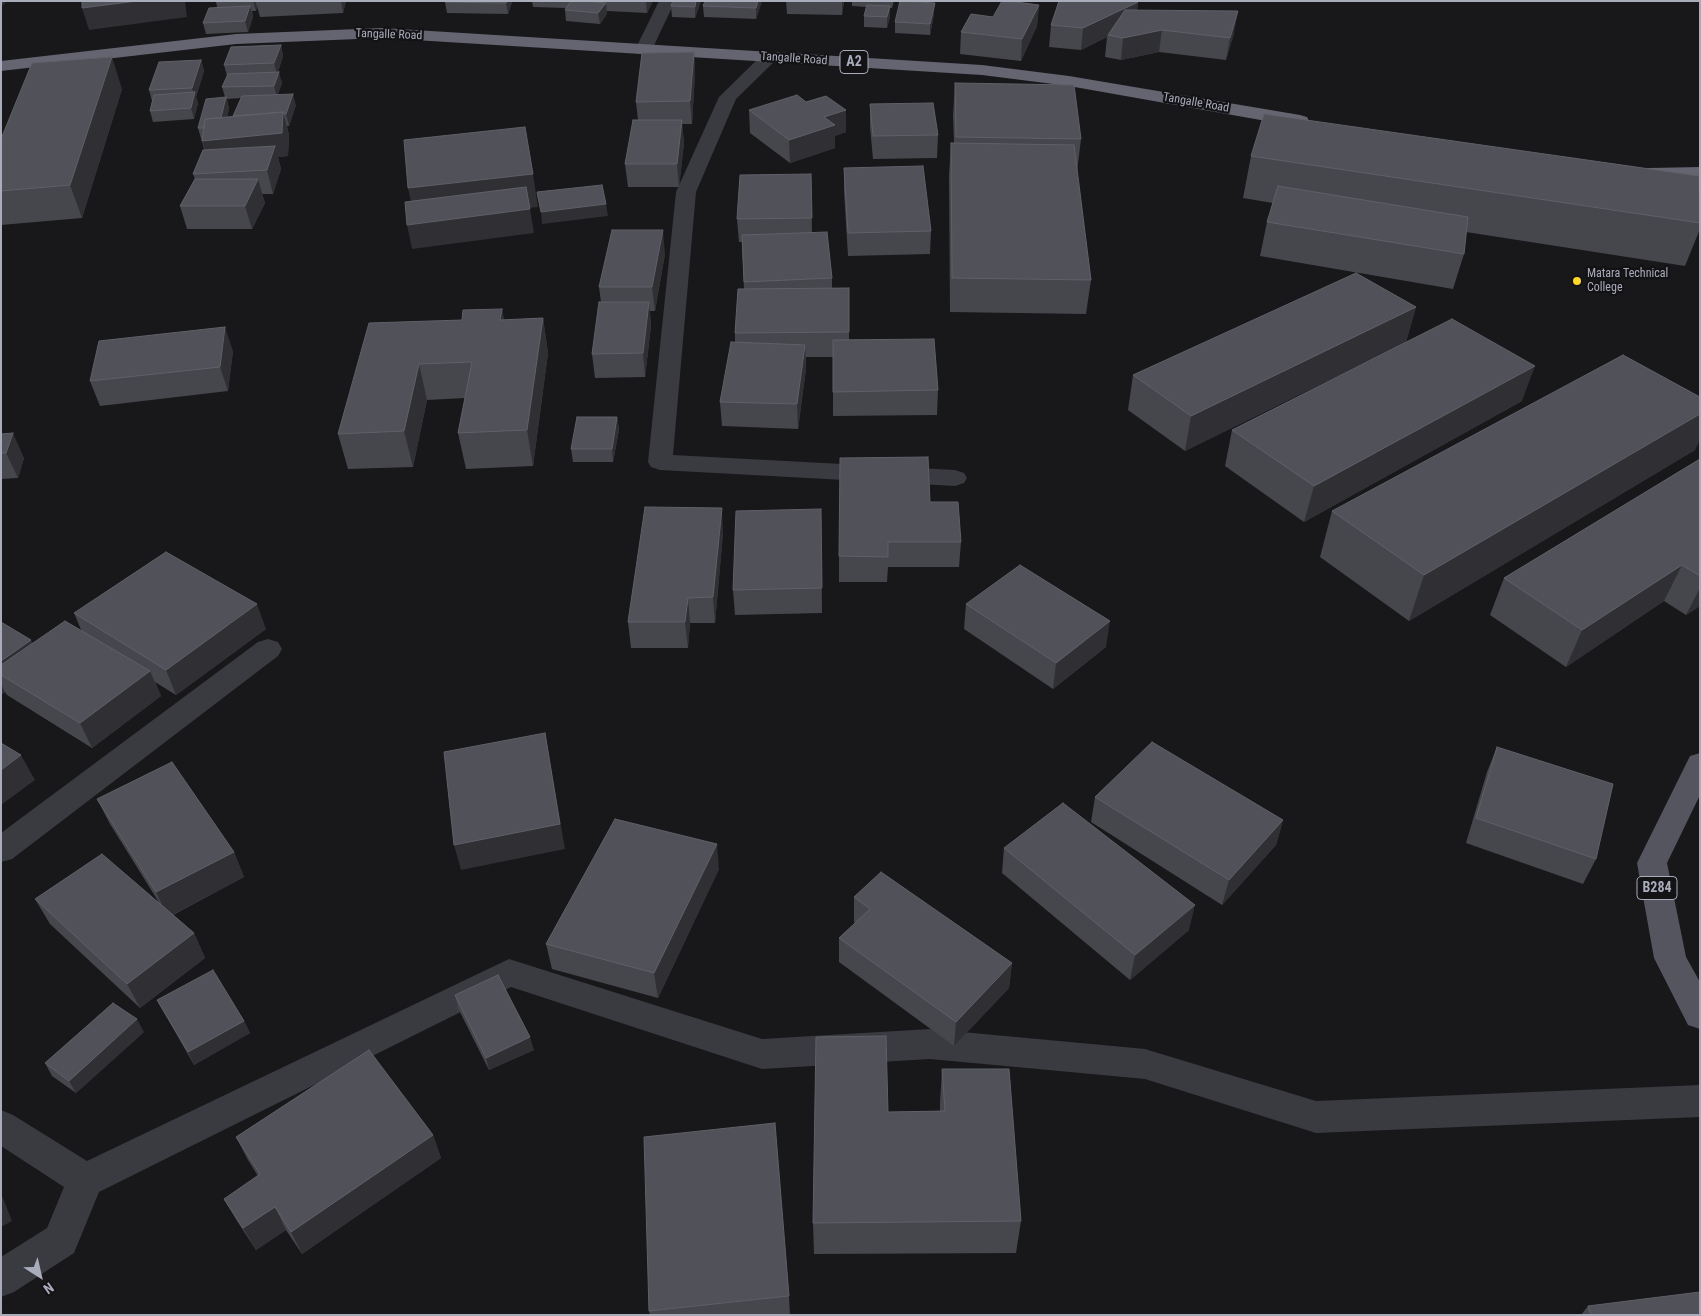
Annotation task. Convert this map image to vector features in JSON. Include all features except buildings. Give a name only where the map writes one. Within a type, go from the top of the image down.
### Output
[{"type":"highway","name":"Tangalle Road","points":[[1,66],[236,39],[382,34],[982,70],[1068,81],[1313,124]]},
{"type":"highway","points":[[1633,173],[1662,176],[1700,173]]},
{"type":"main road","name":"B284","points":[[1700,764],[1652,863],[1670,958],[1700,1015]]},
{"type":"street","points":[[644,50],[667,1]]},
{"type":"street","points":[[770,57],[728,96],[686,192],[660,462],[955,478]]},
{"type":"street","points":[[1,850],[268,649]]},
{"type":"street","points":[[1,1279],[61,1240],[85,1180],[509,973],[762,1054],[930,1044],[1145,1064],[1316,1117],[1700,1102]]},
{"type":"street","points":[[1,1126],[85,1180]]},
{"type":"place","name":"Matara Technical College","points":[[1577,281]]}]
